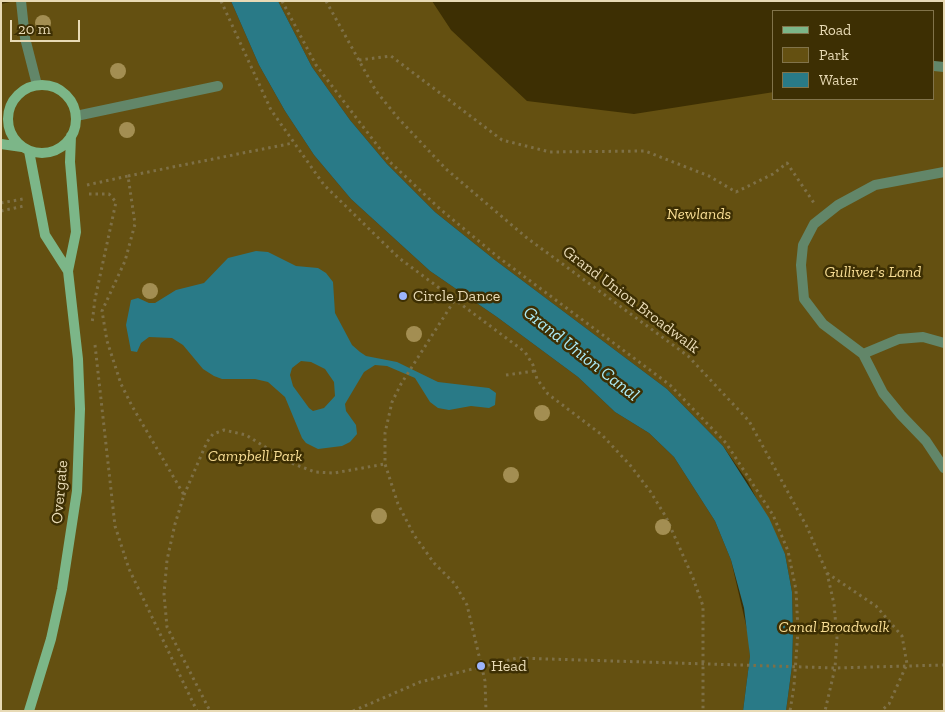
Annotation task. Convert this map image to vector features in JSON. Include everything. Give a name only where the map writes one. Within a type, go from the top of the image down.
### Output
[{"type":"street","points":[[21,1],[25,38],[37,85]]},
{"type":"street","points":[[1,144],[26,149],[48,152],[65,144],[75,126],[76,116],[73,105],[67,96],[48,85],[37,85],[20,92],[6,109],[9,128],[26,149]]},
{"type":"street","points":[[76,116],[218,86]]},
{"type":"street","name":"Overgate","points":[[29,711],[51,639],[62,589],[77,492],[80,409],[78,359],[68,272],[76,232],[72,193],[71,136]]},
{"type":"street","name":"Overgate","points":[[26,149],[45,235],[68,272]]},
{"type":"street","points":[[944,172],[875,185],[838,205],[814,224],[803,245],[801,266],[804,300],[823,324],[863,354],[883,393],[926,441],[944,468]]},
{"type":"street","points":[[863,354],[899,338],[923,337],[944,343]]},
{"type":"path","points":[[221,1],[258,84],[293,143],[324,184],[372,233],[454,301],[524,352],[535,371],[537,379],[548,394],[586,422],[617,451],[640,477],[666,517],[701,600],[705,620],[703,711]]},
{"type":"path","points":[[282,1],[316,65],[390,162],[440,210],[498,257],[670,384],[726,443],[773,515],[788,551],[796,590],[798,631],[790,711]]},
{"type":"path","name":"Grand Union Broadwalk","points":[[326,1],[376,90],[398,118],[446,169],[527,238],[688,356],[749,421],[807,527],[827,573],[834,604],[837,638],[835,668],[825,711]]},
{"type":"path","points":[[359,60],[391,56],[502,140],[550,152],[645,151],[709,176],[736,192],[773,174],[787,163],[823,216]]},
{"type":"path","points":[[72,193],[128,176],[293,143]]},
{"type":"path","points":[[128,176],[136,224],[125,261],[102,311],[107,342],[128,399],[184,495]]},
{"type":"path","points":[[72,193],[109,194],[116,202],[95,300],[93,331]]},
{"type":"path","points":[[1,203],[38,199]]},
{"type":"path","points":[[1,211],[38,199]]},
{"type":"path","points":[[454,301],[401,384],[388,419],[384,446],[385,464],[398,504],[410,527],[434,563],[455,584],[467,605],[485,681],[486,711]]},
{"type":"path","points":[[94,340],[115,526],[130,569],[197,711]]},
{"type":"path","points":[[506,375],[535,371]]},
{"type":"path","points":[[210,711],[167,627],[164,594],[166,568],[174,524],[184,495],[212,434],[224,430],[246,435],[291,463],[315,472],[334,473],[385,464]]},
{"type":"path","points":[[827,573],[876,606],[902,636],[907,664],[889,704],[881,711]]},
{"type":"path","points":[[353,711],[420,682],[481,666],[532,658],[835,668],[907,664],[944,665]]},
{"type":"green space","name":"Campbell Park","points":[[15,1],[231,1],[259,65],[285,111],[314,155],[351,199],[430,271],[497,317],[578,377],[615,412],[649,433],[674,457],[715,521],[731,560],[749,638],[750,656],[743,711],[1,711],[1,4]]},
{"type":"green space","name":"Newlands","points":[[278,1],[432,1],[451,30],[527,101],[634,114],[772,92],[772,100],[935,100],[935,66],[944,67],[944,711],[786,711],[792,666],[793,634],[792,592],[785,554],[748,482],[723,446],[667,389],[495,260],[435,212],[387,164],[350,120],[312,67]]},
{"type":"water","name":"Grand Union Canal","points":[[231,1],[278,1],[312,67],[350,120],[387,164],[435,212],[495,260],[667,389],[723,446],[769,518],[785,554],[792,592],[793,633],[792,666],[786,711],[743,711],[750,656],[744,608],[731,560],[715,521],[674,457],[649,433],[615,412],[578,377],[497,317],[430,271],[351,199],[314,155],[285,111],[259,65]]},
{"type":"water","points":[[256,251],[268,252],[296,266],[318,268],[326,273],[333,282],[335,313],[352,345],[360,352],[366,356],[397,362],[438,382],[489,388],[496,393],[495,405],[489,408],[471,406],[449,410],[438,408],[430,402],[415,378],[387,366],[375,365],[364,372],[345,404],[346,411],[356,425],[357,434],[350,442],[342,446],[318,449],[306,443],[302,438],[285,397],[268,382],[255,379],[222,379],[214,376],[203,369],[183,345],[172,338],[149,337],[141,343],[137,352],[131,351],[126,325],[131,300],[138,298],[149,303],[155,303],[176,290],[204,283],[228,258]],"holes":[[[301,361],[311,362],[325,369],[334,382],[335,396],[324,408],[313,411],[293,386],[290,375],[292,368]]]},
{"type":"place","name":"Circle Dance","points":[[403,296]]},
{"type":"place","name":"Head","points":[[481,666]]},
{"type":"park label","name":"Gulliver's Land","points":[[873,272]]},
{"type":"park label","name":"Canal Broadwalk","points":[[834,627]]}]
